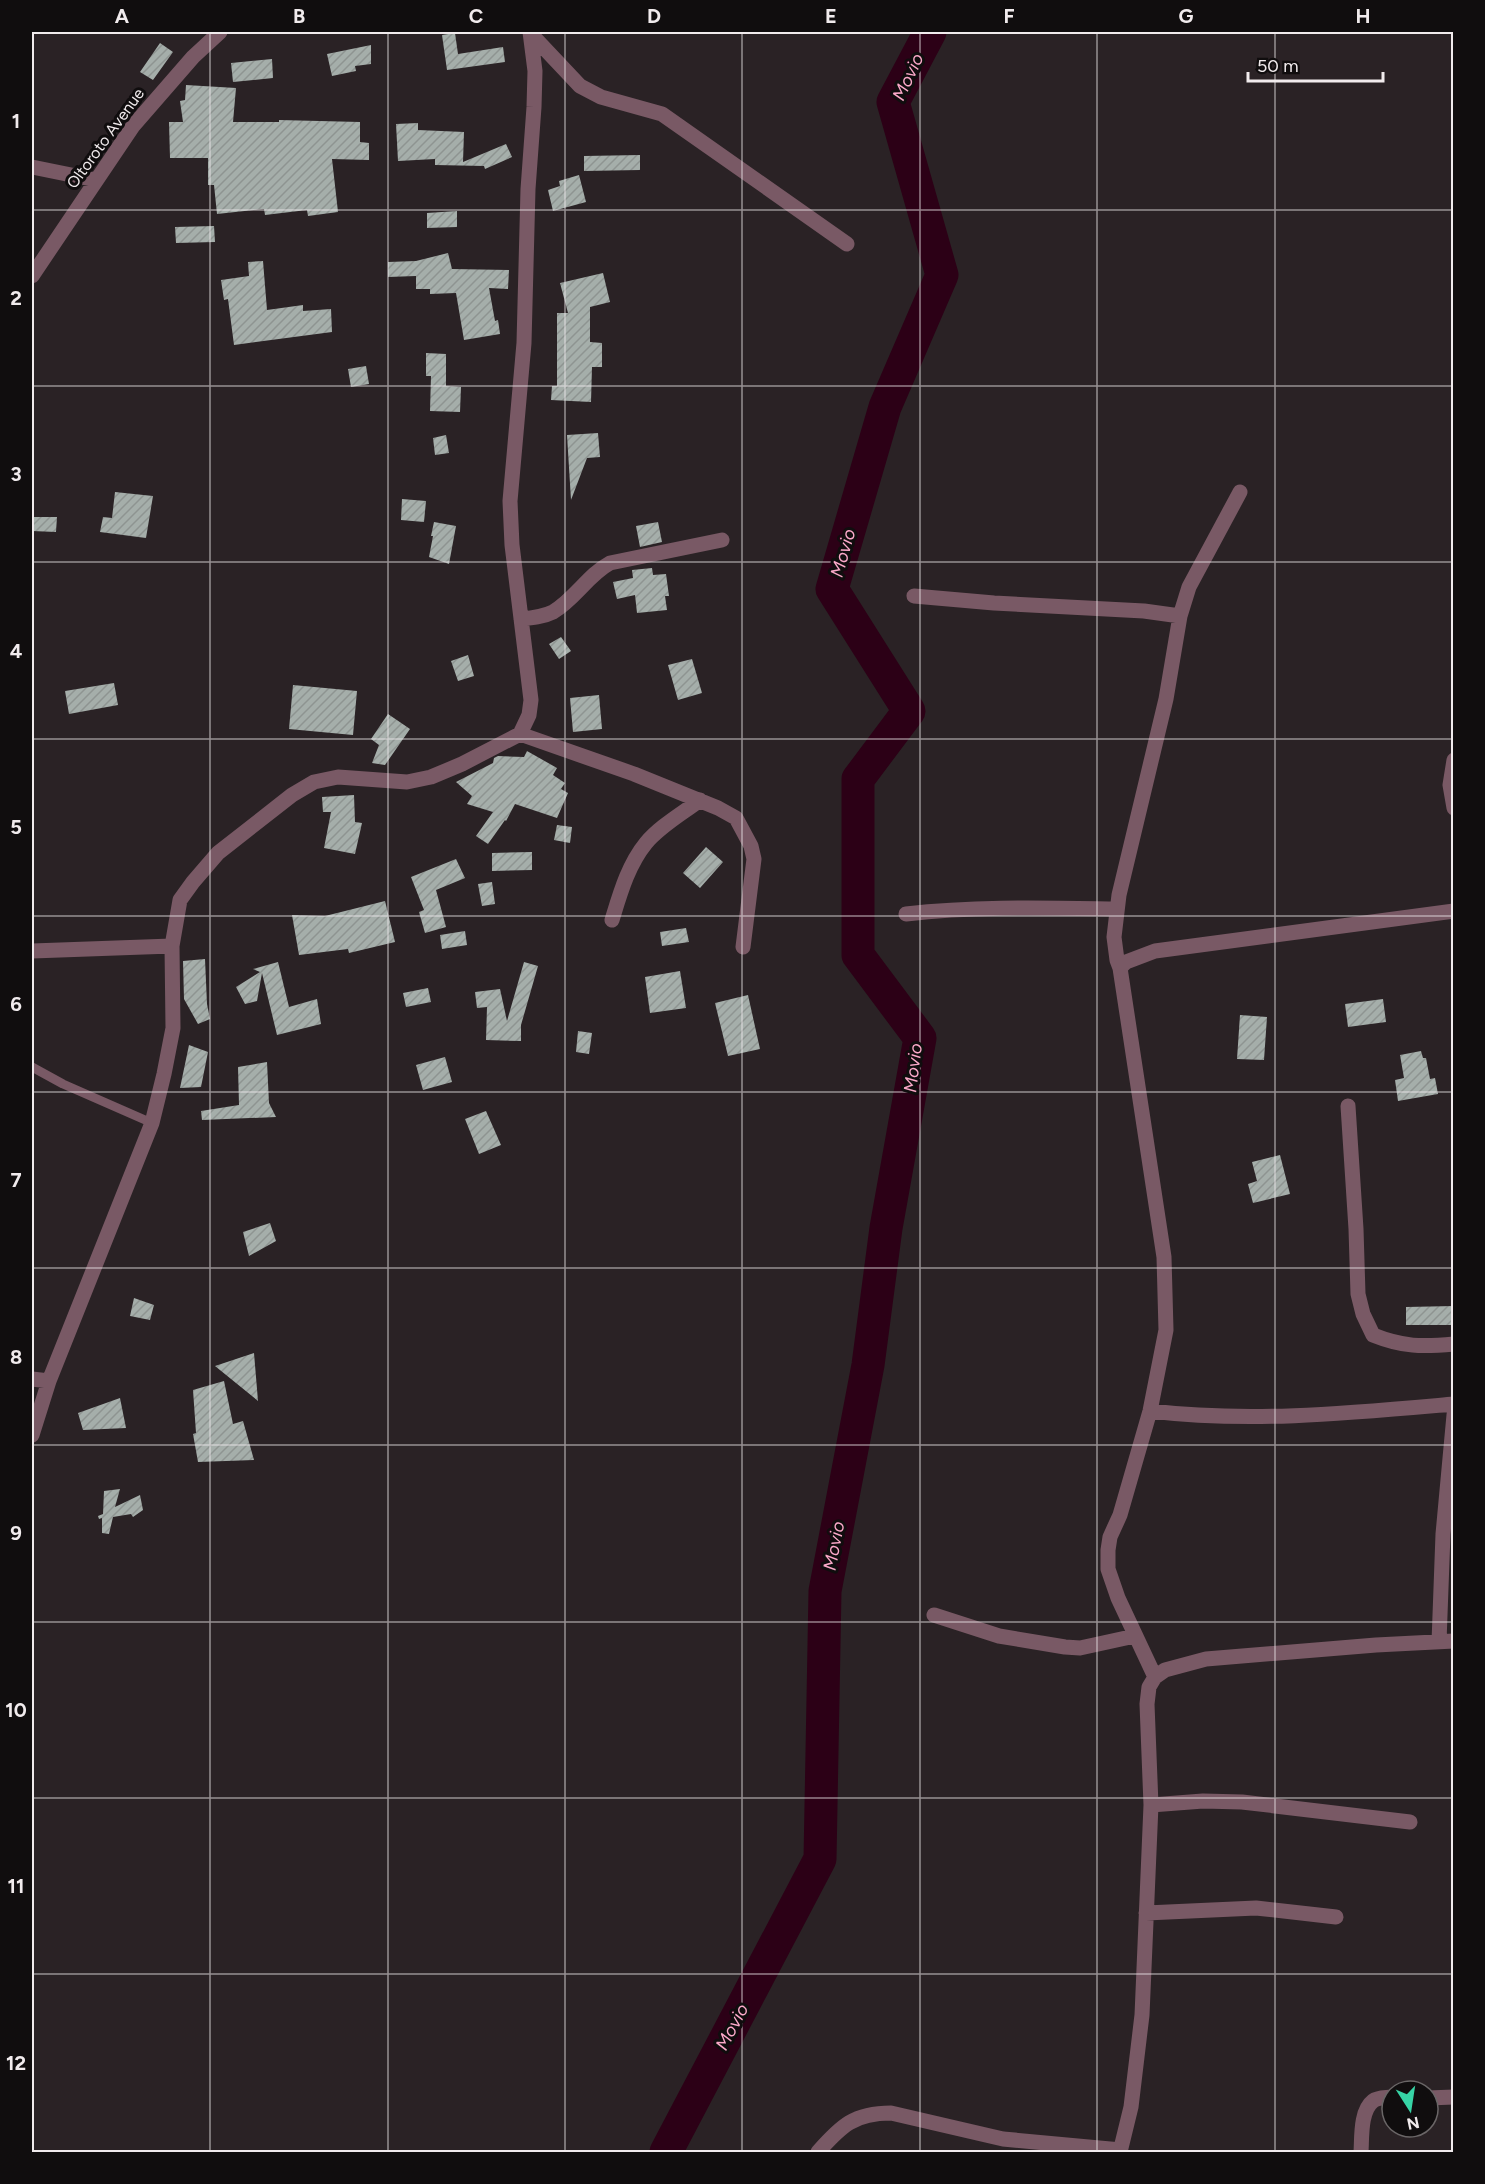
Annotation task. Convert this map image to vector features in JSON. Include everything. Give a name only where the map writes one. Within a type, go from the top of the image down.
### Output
[{"type":"street","name":"Oltoroto Avenue","points":[[32,276],[133,126],[193,57],[220,32]]},
{"type":"street","points":[[531,33],[580,86],[601,97],[662,114],[847,244]]},
{"type":"street","points":[[32,1435],[49,1381],[152,1123],[173,1028],[172,946],[180,900],[218,853],[292,795],[314,782],[338,777],[407,782],[431,777],[462,765],[520,734],[529,715],[531,700],[512,545],[510,501],[524,343],[528,189],[535,71],[531,33]]},
{"type":"street","points":[[32,167],[96,180]]},
{"type":"street","points":[[1155,1677],[1118,1598],[1108,1569],[1108,1550],[1150,1411],[1166,1330],[1164,1257],[1114,936],[1119,896],[1166,699],[1180,616],[1189,587],[1199,566],[1240,492]]},
{"type":"street","points":[[521,619],[553,612],[599,570],[610,563],[722,540]]},
{"type":"street","points":[[914,596],[1144,611],[1180,616]]},
{"type":"street","points":[[520,734],[700,800],[736,818],[751,846],[754,859],[742,947]]},
{"type":"street","points":[[1454,760],[1450,785],[1454,808]]},
{"type":"street","points":[[612,920],[624,882],[635,859],[647,842],[700,800]]},
{"type":"street","points":[[906,914],[987,908],[1117,909]]},
{"type":"street","points":[[1120,968],[1126,962],[1155,951],[1454,911]]},
{"type":"street","points":[[32,951],[172,946]]},
{"type":"street","points":[[1348,1106],[1357,1283],[1363,1314],[1373,1335],[1394,1344],[1424,1347],[1454,1344]]},
{"type":"street","points":[[32,1379],[49,1381]]},
{"type":"street","points":[[1150,1411],[1196,1416],[1295,1417],[1454,1404]]},
{"type":"street","points":[[818,2152],[838,2129],[859,2116],[874,2113],[891,2113],[1003,2139],[1121,2151],[1131,2107],[1138,2055],[1151,1805],[1147,1704],[1149,1687],[1155,1677],[1165,1670],[1206,1659],[1446,1641],[1443,1534],[1454,1415]]},
{"type":"street","points":[[934,1615],[999,1636],[1065,1647],[1087,1647],[1135,1636]]},
{"type":"street","points":[[1151,1805],[1242,1802],[1410,1822]]},
{"type":"street","points":[[1146,1914],[1256,1908],[1336,1917]]},
{"type":"street","points":[[1360,2152],[1365,2114],[1369,2105],[1375,2099],[1380,2098]]},
{"type":"lane","points":[[32,1068],[152,1123]]},
{"type":"building","points":[[455,33],[458,54],[503,47],[505,62],[447,70],[442,35]]},
{"type":"building","points":[[160,43],[173,52],[153,80],[140,72]]},
{"type":"building","points":[[371,45],[371,64],[355,66],[356,71],[332,76],[327,54]]},
{"type":"building","points":[[272,59],[273,78],[233,82],[231,63]]},
{"type":"building","points":[[186,85],[236,88],[233,122],[279,122],[279,120],[360,122],[360,142],[369,143],[369,160],[332,159],[338,212],[308,216],[307,210],[265,215],[264,209],[217,214],[214,185],[208,185],[208,158],[170,158],[169,122],[183,122],[180,101],[185,100]]},
{"type":"building","points":[[418,123],[418,130],[464,132],[463,162],[506,144],[512,157],[485,169],[484,166],[435,165],[435,159],[398,161],[396,124]]},
{"type":"building","points":[[640,155],[640,170],[584,171],[584,156]]},
{"type":"building","points":[[579,175],[586,202],[553,211],[548,190],[560,186],[559,181]]},
{"type":"building","points":[[457,211],[457,227],[427,228],[427,213]]},
{"type":"building","points":[[214,226],[215,242],[176,243],[175,227]]},
{"type":"building","points":[[448,253],[452,269],[509,270],[508,289],[489,288],[495,321],[498,320],[500,334],[464,340],[456,293],[430,294],[430,289],[416,289],[416,276],[388,277],[388,262],[416,261]]},
{"type":"building","points":[[263,261],[267,310],[303,305],[303,311],[331,309],[332,332],[234,345],[228,299],[224,300],[221,280],[249,276],[248,262]]},
{"type":"building","points":[[603,273],[610,302],[590,307],[590,342],[602,343],[602,367],[592,367],[591,402],[551,400],[552,386],[557,386],[557,313],[568,313],[560,283]]},
{"type":"building","points":[[426,353],[446,354],[446,386],[461,387],[460,412],[430,411],[431,376],[426,376]]},
{"type":"building","points":[[366,366],[369,384],[351,387],[348,369]]},
{"type":"building","points":[[598,433],[600,457],[587,458],[571,500],[567,435]]},
{"type":"building","points":[[446,435],[449,453],[435,455],[433,438]]},
{"type":"building","points":[[115,492],[153,496],[146,538],[100,532],[103,517],[112,518]]},
{"type":"building","points":[[402,499],[426,501],[424,522],[401,520]]},
{"type":"building","points":[[32,517],[57,517],[56,532],[32,531]]},
{"type":"building","points":[[434,522],[456,526],[449,564],[429,557]]},
{"type":"building","points":[[658,522],[662,542],[640,547],[636,526]]},
{"type":"building","points":[[652,568],[653,575],[666,574],[669,596],[665,596],[667,610],[637,613],[635,595],[617,599],[613,582],[633,578],[632,570]]},
{"type":"building","points":[[561,637],[571,651],[559,659],[549,644]]},
{"type":"building","points":[[468,655],[474,676],[458,681],[451,661]]},
{"type":"building","points":[[692,659],[702,693],[678,700],[668,665]]},
{"type":"building","points":[[114,683],[118,705],[69,714],[65,691]]},
{"type":"building","points":[[293,685],[357,691],[353,735],[289,729]]},
{"type":"building","points":[[599,695],[602,729],[573,732],[570,698]]},
{"type":"building","points":[[388,714],[410,729],[385,765],[372,763],[379,745],[371,739]]},
{"type":"building","points":[[527,751],[557,768],[553,775],[565,783],[561,789],[568,793],[557,818],[515,804],[506,821],[488,844],[476,836],[493,812],[467,804],[472,796],[456,782],[493,763],[494,758],[498,756],[524,757]]},
{"type":"building","points":[[354,795],[355,822],[362,823],[355,854],[324,848],[331,812],[323,812],[322,797]]},
{"type":"building","points":[[557,825],[572,827],[570,843],[554,840]]},
{"type":"building","points":[[706,847],[723,862],[700,888],[683,873]]},
{"type":"building","points":[[532,852],[532,870],[492,871],[492,853]]},
{"type":"building","points":[[456,859],[465,878],[436,890],[446,927],[425,933],[419,912],[424,910],[411,877]]},
{"type":"building","points":[[492,882],[495,904],[482,906],[478,884]]},
{"type":"building","points":[[385,901],[395,942],[349,953],[348,949],[299,955],[292,915],[325,916]]},
{"type":"building","points":[[686,928],[689,942],[662,946],[660,932]]},
{"type":"building","points":[[465,931],[467,945],[442,949],[440,935]]},
{"type":"building","points":[[205,959],[210,1019],[198,1024],[184,999],[183,961]]},
{"type":"building","points":[[278,962],[289,1007],[317,999],[321,1024],[277,1035],[262,973],[257,1001],[245,1004],[236,987],[260,972],[253,969]]},
{"type":"building","points":[[524,962],[538,966],[521,1025],[521,1041],[486,1040],[487,1007],[477,1008],[475,992],[500,989],[507,1021]]},
{"type":"building","points":[[680,971],[686,1008],[650,1013],[645,977]]},
{"type":"building","points":[[428,988],[431,1002],[406,1007],[403,993]]},
{"type":"building","points":[[748,995],[760,1049],[728,1056],[715,1003]]},
{"type":"building","points":[[1383,999],[1386,1022],[1348,1027],[1345,1004]]},
{"type":"building","points":[[1240,1015],[1267,1017],[1264,1060],[1237,1059]]},
{"type":"building","points":[[578,1031],[592,1033],[589,1054],[576,1052]]},
{"type":"building","points":[[189,1045],[208,1052],[201,1087],[180,1088]]},
{"type":"building","points":[[1421,1051],[1423,1058],[1426,1058],[1430,1079],[1435,1078],[1438,1094],[1398,1101],[1395,1080],[1404,1078],[1400,1055]]},
{"type":"building","points":[[445,1057],[452,1082],[423,1090],[416,1065]]},
{"type":"building","points":[[267,1062],[269,1103],[276,1117],[202,1120],[201,1111],[239,1105],[238,1067]]},
{"type":"building","points":[[486,1111],[501,1145],[479,1154],[465,1119]]},
{"type":"building","points":[[1280,1155],[1290,1194],[1253,1203],[1248,1184],[1257,1181],[1252,1162]]},
{"type":"building","points":[[270,1223],[276,1241],[249,1256],[243,1232]]},
{"type":"building","points":[[134,1298],[154,1305],[150,1320],[130,1316]]},
{"type":"building","points":[[1454,1306],[1454,1325],[1406,1325],[1406,1307]]},
{"type":"building","points":[[254,1353],[258,1401],[215,1366]]},
{"type":"building","points":[[224,1381],[233,1424],[243,1421],[254,1460],[198,1462],[193,1434],[196,1433],[193,1390]]},
{"type":"building","points":[[120,1398],[126,1428],[83,1430],[78,1413]]},
{"type":"building","points":[[120,1489],[115,1507],[140,1495],[143,1510],[133,1517],[131,1514],[113,1517],[109,1534],[102,1533],[102,1518],[99,1519],[98,1516],[103,1514],[104,1491]]},
{"type":"waterway","name":"Movio","points":[[666,2152],[820,1859],[825,1591],[868,1365],[886,1228],[920,1038],[858,955],[858,779],[909,711],[832,589],[885,407],[942,275],[893,102],[930,32]]}]
